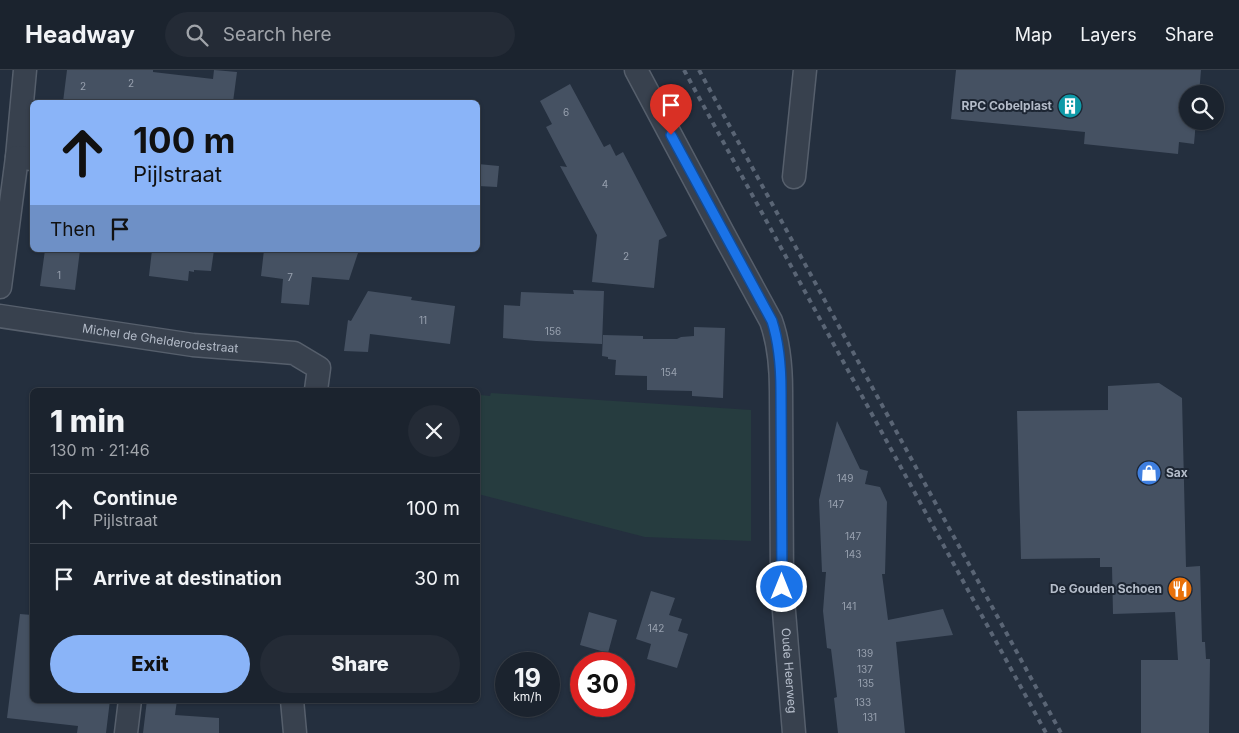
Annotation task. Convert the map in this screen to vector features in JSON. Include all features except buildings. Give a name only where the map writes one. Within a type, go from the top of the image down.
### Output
[{"type":"street","points":[[0,287],[3,241],[25,158],[26,70]]},
{"type":"street","name":"Oude Heerweg","points":[[636,70],[772,321],[776,334],[781,372],[782,587],[794,733]]},
{"type":"street","points":[[794,177],[805,70]]},
{"type":"street","name":"Michel de Ghelderodestraat","points":[[0,316],[194,345],[294,353],[318,379]]},
{"type":"street","points":[[126,733],[130,703]]},
{"type":"street","points":[[292,703],[295,733]]},
{"type":"green space","points":[[491,393],[751,410],[751,541],[645,537],[480,495],[480,395],[490,396]]},
{"type":"railway","points":[[684,70],[1046,733]]},
{"type":"railway","points":[[699,70],[1061,733]]},
{"type":"place","name":"RPC Cobelplast","points":[[1070,106]]},
{"type":"place","name":"Sax","points":[[1149,473]]},
{"type":"place","name":"De Gouden Schoen","points":[[1180,589]]},
{"type":"route","points":[[671,135],[772,321],[776,334],[781,372],[782,587]]}]
